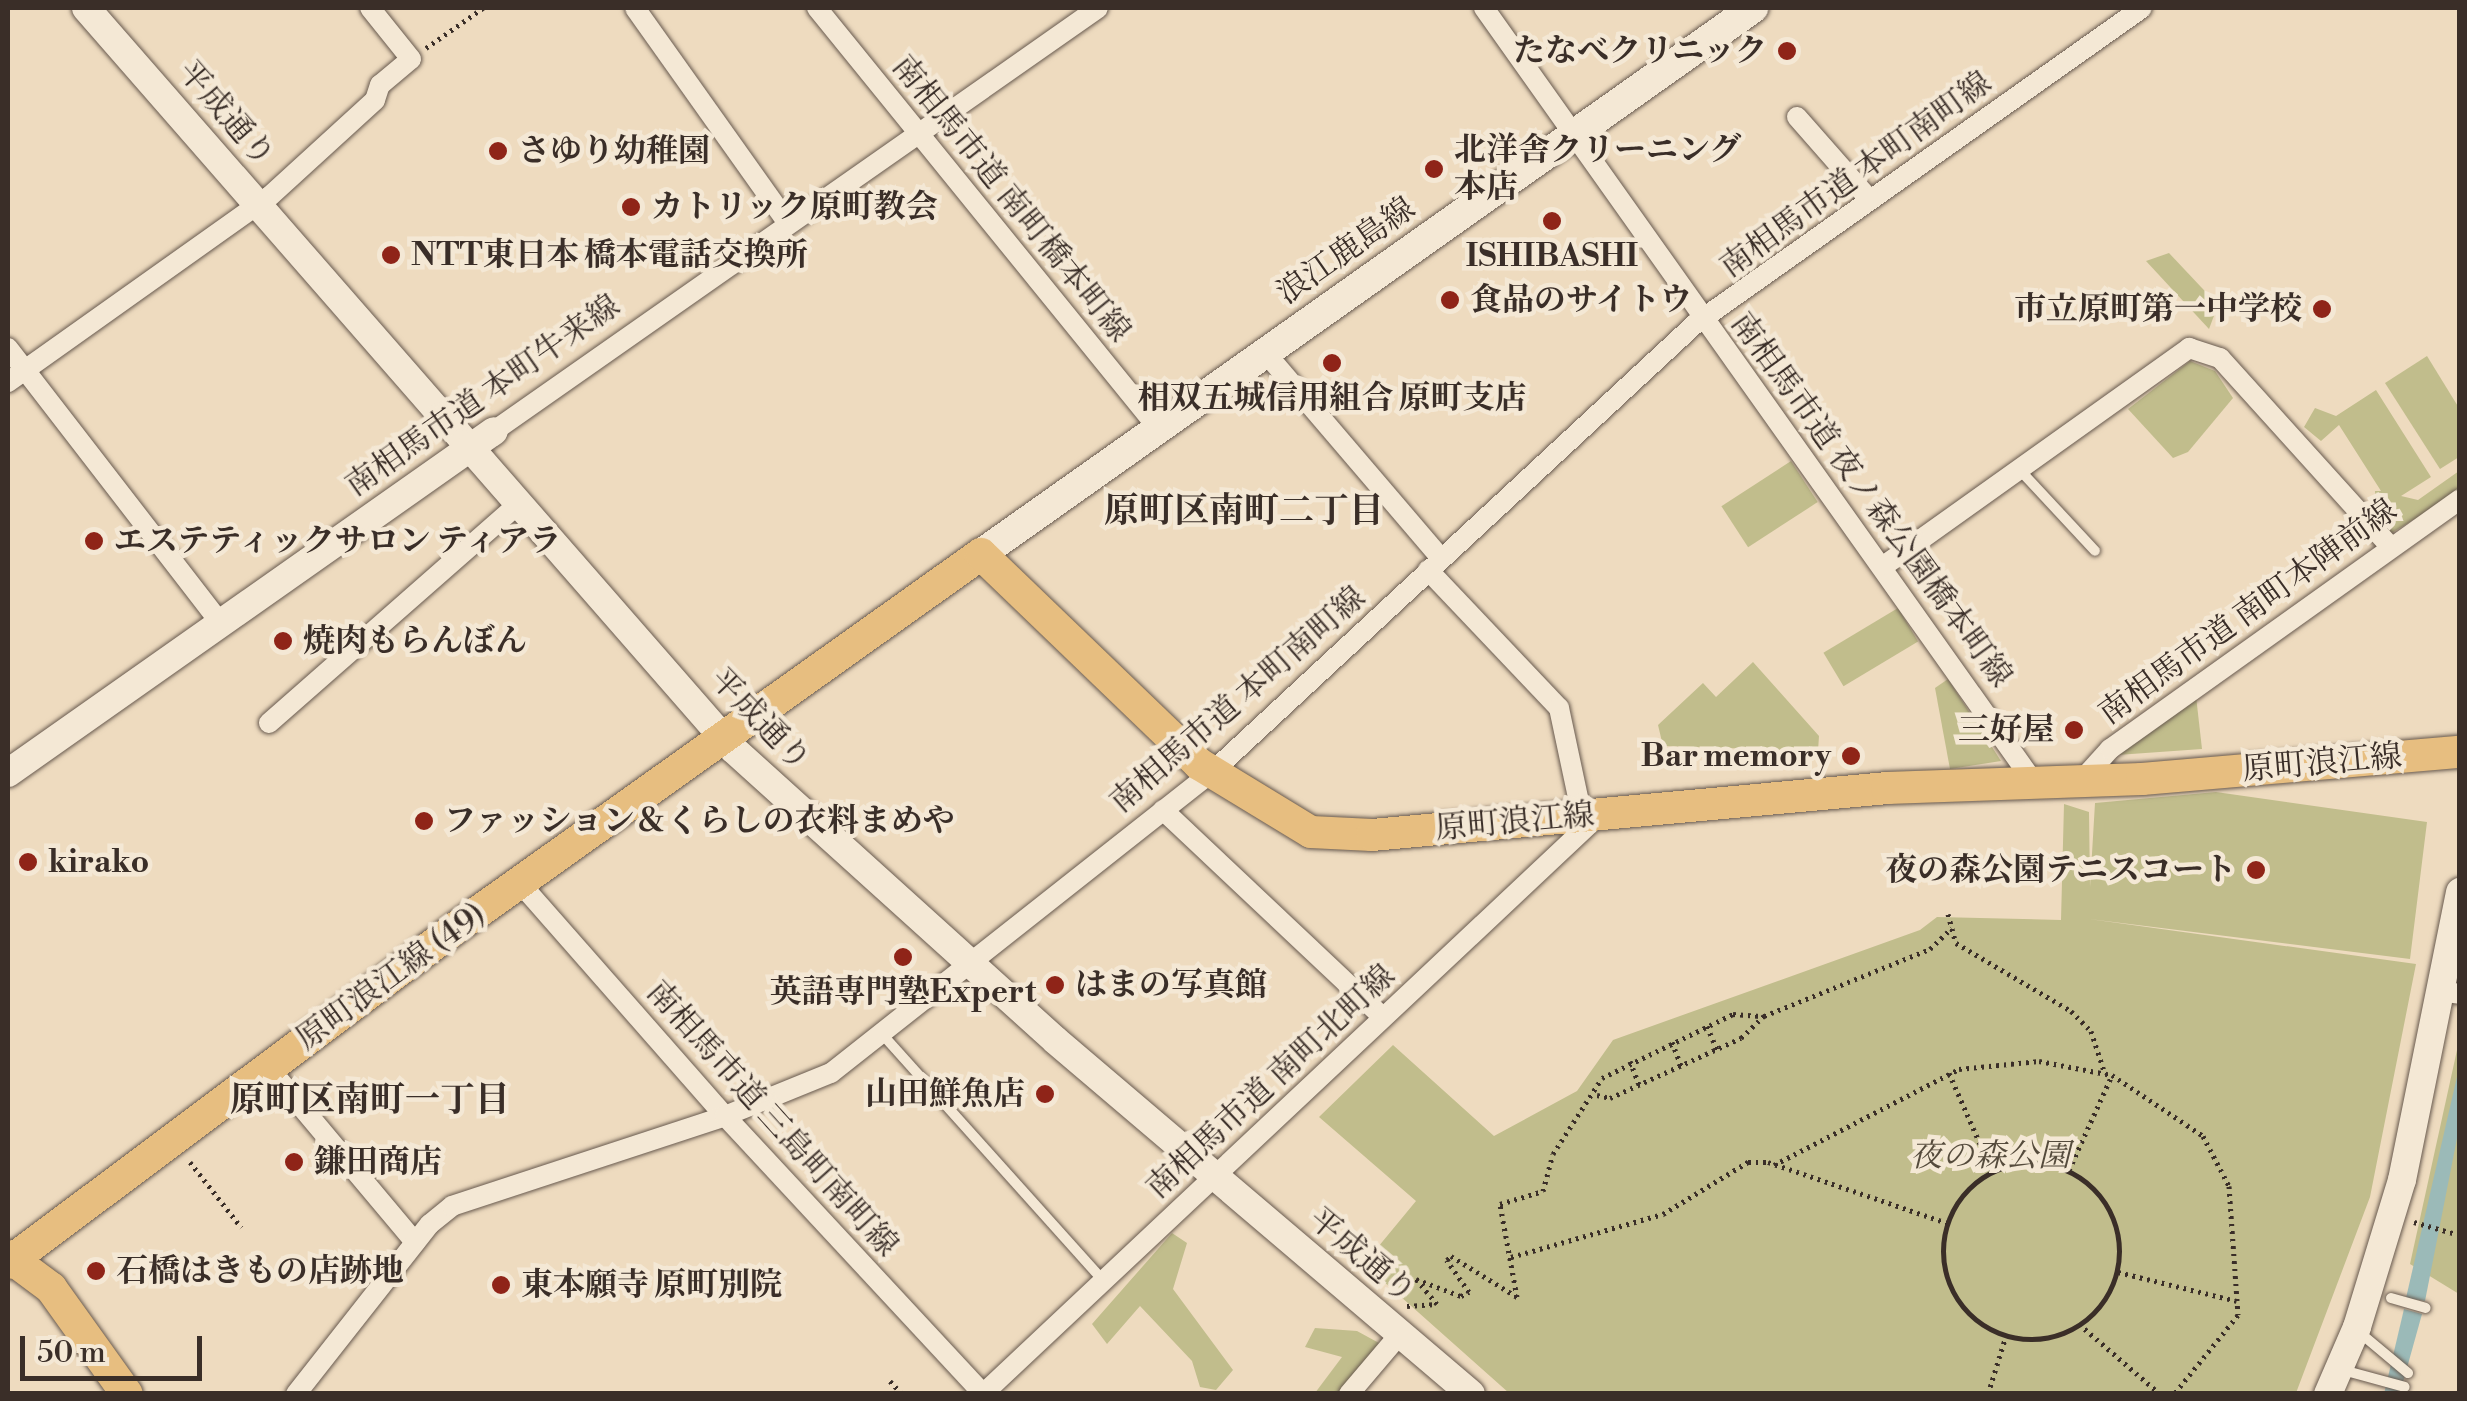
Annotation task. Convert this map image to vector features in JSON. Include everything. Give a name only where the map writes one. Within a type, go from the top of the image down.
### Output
[{"type":"main road","name":"浪江鹿島線","points":[[981,554],[1753,8]]},
{"type":"main road","points":[[725,735],[981,554]]},
{"type":"main road","name":"原町浪江線","points":[[981,554],[1211,773],[1288,822],[1324,834],[1886,788],[2080,783],[2460,752]]},
{"type":"main road","name":"原町浪江線 (49)","points":[[9,1259],[725,735]]},
{"type":"main road","points":[[9,1259],[51,1288],[127,1394]]},
{"type":"street","name":"平成通り","points":[[86,8],[258,203],[483,439],[521,502],[725,735],[970,963],[1214,1177],[1471,1394]]},
{"type":"street","points":[[16,376],[258,203],[412,59],[370,8]]},
{"type":"street","points":[[635,8],[788,223]]},
{"type":"street","name":"南相馬市道 南町橋本町線","points":[[817,8],[1158,428]]},
{"type":"street","name":"南相馬市道 本町牛来線","points":[[8,773],[916,131],[1098,8]]},
{"type":"street","name":"南相馬市道 夜ノ森公園橋本町線","points":[[1484,8],[1885,566],[2035,784]]},
{"type":"street","name":"南相馬市道 本町南町線","points":[[296,1394],[438,1216],[463,1201],[725,1116],[826,1077],[1211,773],[1704,318],[2139,8]]},
{"type":"street","points":[[1798,117],[1869,199]]},
{"type":"street","points":[[8,348],[16,376],[220,622]]},
{"type":"street","points":[[1885,566],[2178,350],[2201,350],[2220,358],[2389,545]]},
{"type":"street","points":[[1264,351],[1434,564],[1560,708],[1590,815]]},
{"type":"street","name":"南相馬市道 南町本陣前線","points":[[2080,783],[2110,750],[2389,545],[2460,499]]},
{"type":"street","points":[[269,723],[521,502]]},
{"type":"street","points":[[1163,810],[1383,1017]]},
{"type":"street","name":"南相馬市道 南町北町線","points":[[983,1394],[1383,1017],[1590,815]]},
{"type":"street","name":"南相馬市道 三島町南町線","points":[[520,882],[725,1116],[983,1394]]},
{"type":"street","points":[[2333,1381],[2356,1330],[2402,1180],[2449,993],[2460,892]]},
{"type":"street","points":[[268,1067],[416,1242]]},
{"type":"street","points":[[1349,1394],[1400,1334]]},
{"type":"lane","points":[[2018,468],[2095,551]]},
{"type":"lane","points":[[882,1034],[1104,1281]]},
{"type":"lane","points":[[2390,1298],[2426,1308]]},
{"type":"lane","points":[[2356,1330],[2408,1373]]},
{"type":"lane","points":[[2333,1381],[2382,1381],[2405,1388]]},
{"type":"path","points":[[412,59],[482,8]]},
{"type":"path","points":[[1948,914],[1956,942],[2072,1011],[2092,1031],[2108,1074],[2069,1170]]},
{"type":"path","points":[[1596,1095],[1610,1098],[1717,1050],[1764,1016],[1930,949],[1952,928]]},
{"type":"path","points":[[1389,1304],[1432,1309],[1434,1296],[1416,1283],[1422,1278],[1461,1296],[1469,1292],[1447,1260],[1451,1256],[1518,1297],[1500,1204],[1543,1191],[1553,1154],[1596,1095],[1602,1078],[1733,1014],[1764,1016]]},
{"type":"path","points":[[1707,1026],[1717,1050]]},
{"type":"path","points":[[1672,1042],[1682,1066]]},
{"type":"path","points":[[1630,1061],[1639,1085]]},
{"type":"path","points":[[1774,1164],[1948,1073],[1996,1061],[2108,1074],[2203,1136],[2218,1156],[2229,1186],[2237,1301],[2233,1324],[2174,1394]]},
{"type":"path","points":[[1948,1073],[1992,1172]]},
{"type":"path","points":[[179,1148],[240,1227]]},
{"type":"path","points":[[1511,1257],[1663,1214],[1748,1162],[1774,1164],[1947,1222]]},
{"type":"path","points":[[2036,1162],[2069,1170],[2097,1192],[2116,1224],[2118,1272],[2092,1316],[2040,1341],[2005,1339],[1959,1301],[1944,1247],[1947,1222],[1960,1198],[1992,1172],[2036,1162]]},
{"type":"path","points":[[2417,1223],[2460,1235]]},
{"type":"path","points":[[2118,1272],[2237,1301]]},
{"type":"path","points":[[2079,1324],[2160,1394]]},
{"type":"path","points":[[1988,1394],[2005,1339]]},
{"type":"path","points":[[890,1380],[902,1394]]},
{"type":"green space","points":[[2169,253],[2218,305],[2209,329],[2146,261]]},
{"type":"green space","points":[[2427,356],[2459,408],[2459,457],[2440,469],[2385,383]]},
{"type":"green space","points":[[2190,361],[2215,371],[2233,398],[2188,452],[2173,458],[2128,409]]},
{"type":"green space","points":[[2376,390],[2431,477],[2401,496],[2418,500],[2459,471],[2459,492],[2390,534],[2376,513],[2375,491],[2381,491],[2339,425],[2321,441],[2304,427],[2315,408],[2336,416]]},
{"type":"green space","points":[[1791,461],[1818,502],[1748,547],[1721,506]]},
{"type":"green space","points":[[1898,608],[1918,641],[1844,686],[1823,653]]},
{"type":"green space","points":[[1753,662],[1819,736],[1818,751],[1663,746],[1658,725],[1703,683],[1716,697]]},
{"type":"green space","points":[[1948,679],[2001,761],[1950,769],[1935,688]]},
{"type":"green space","points":[[2196,696],[2202,749],[2117,755]]},
{"type":"green space","name":"夜の森公園","points":[[2216,792],[2427,822],[2410,959],[2089,919],[2416,964],[2370,1197],[2296,1393],[1509,1393],[1364,1264],[1416,1201],[1319,1117],[1393,1045],[1494,1136],[1577,1091],[1613,1040],[1920,930],[1937,917],[2061,920],[2064,804],[2089,812],[2090,887],[2095,803]]},
{"type":"green space","points":[[2459,1041],[2459,1294],[2410,1264]]},
{"type":"green space","points":[[1172,1233],[1187,1243],[1173,1289],[1233,1370],[1216,1390],[1200,1387],[1192,1361],[1140,1306],[1107,1344],[1092,1324]]},
{"type":"green space","points":[[1315,1328],[1357,1331],[1379,1343],[1338,1393],[1315,1393],[1342,1357],[1305,1347]]},
{"type":"water","points":[[2459,1068],[2459,1128],[2425,1301],[2406,1298]]},
{"type":"water","points":[[2404,1309],[2422,1314],[2400,1393],[2384,1394]]},
{"type":"place","name":"たなべクリニック","points":[[1787,51]]},
{"type":"place","name":"さゆり幼稚園","points":[[498,151]]},
{"type":"place","name":"北洋舎クリーニング 本店","points":[[1434,169]]},
{"type":"place","name":"カトリック原町教会","points":[[631,207]]},
{"type":"place","name":"ISHIBASHI","points":[[1552,221]]},
{"type":"place","name":"NTT東日本 橋本電話交換所","points":[[391,255]]},
{"type":"place","name":"食品のサイトウ","points":[[1450,300]]},
{"type":"place","name":"市立原町第一中学校","points":[[2322,309]]},
{"type":"place","name":"相双五城信用組合 原町支店","points":[[1332,363]]},
{"type":"place","name":"エステティックサロン ティアラ","points":[[94,541]]},
{"type":"place","name":"焼肉もらんぼん","points":[[283,641]]},
{"type":"place","name":"三好屋","points":[[2074,730]]},
{"type":"place","name":"Bar memory","points":[[1851,756]]},
{"type":"place","name":"ファッション＆くらしの衣料まめや","points":[[424,821]]},
{"type":"place","name":"kirako","points":[[28,862]]},
{"type":"place","name":"夜の森公園テニスコート","points":[[2256,870]]},
{"type":"place","name":"英語専門塾Expert","points":[[903,957]]},
{"type":"place","name":"はまの写真館","points":[[1055,985]]},
{"type":"place","name":"山田鮮魚店","points":[[1045,1094]]},
{"type":"place","name":"鎌田商店","points":[[294,1162]]},
{"type":"place","name":"石橋はきもの店跡地","points":[[96,1271]]},
{"type":"place","name":"東本願寺 原町別院","points":[[501,1285]]},
{"type":"district","name":"原町区南町二丁目","points":[[1244,512]]},
{"type":"district","name":"原町区南町一丁目","points":[[370,1101]]}]
